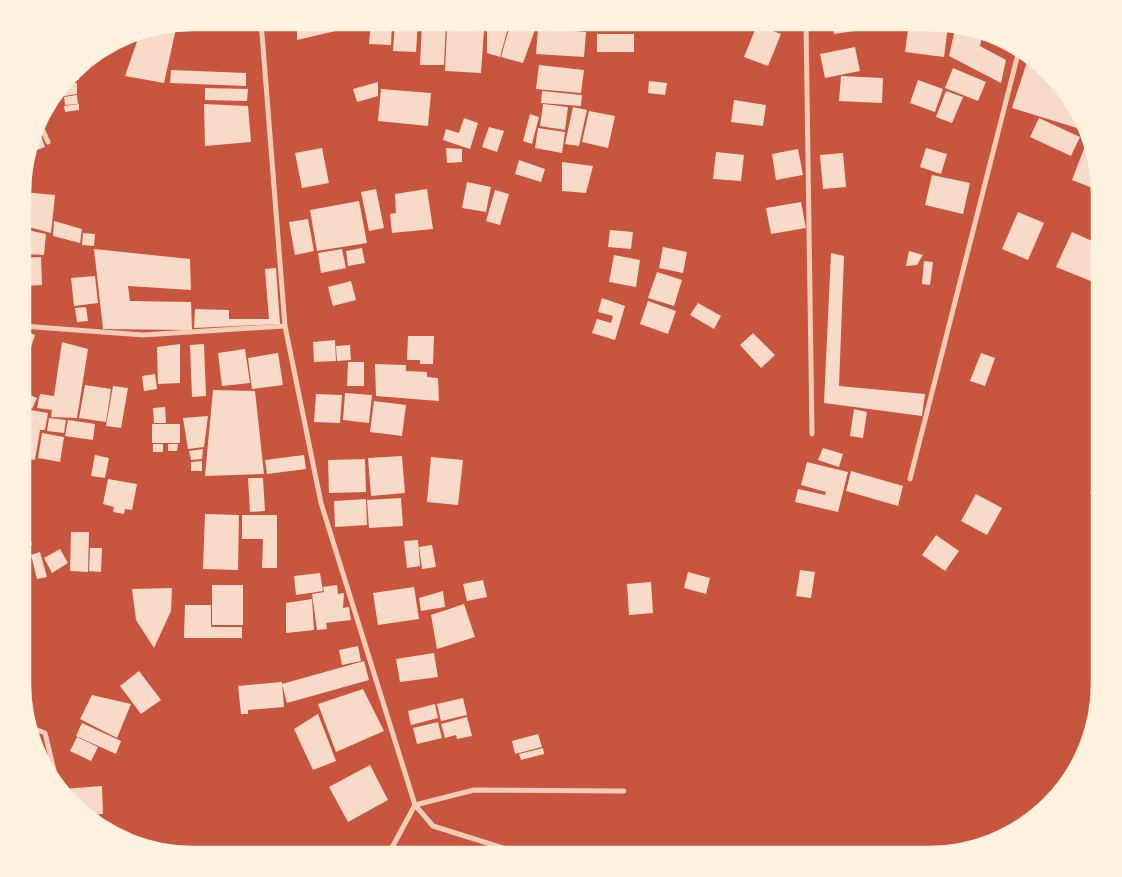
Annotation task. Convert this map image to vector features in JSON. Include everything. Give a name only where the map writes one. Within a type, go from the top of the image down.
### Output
[{"type":"street","points":[[262,30],[285,326],[321,503],[415,805],[433,826],[500,847]]},
{"type":"street","points":[[806,30],[812,434]]},
{"type":"street","points":[[910,479],[1017,57]]},
{"type":"street","points":[[43,130],[48,142]]},
{"type":"street","points":[[30,327],[143,335],[285,326]]},
{"type":"street","points":[[37,730],[45,733],[52,764]]},
{"type":"street","points":[[393,847],[415,805],[474,790],[624,791]]},
{"type":"building","points":[[297,30],[340,30],[297,40]]},
{"type":"building","points":[[370,30],[392,30],[391,45],[369,44]]},
{"type":"building","points":[[394,30],[417,30],[416,52],[393,51]]},
{"type":"building","points":[[422,30],[446,30],[444,65],[420,65]]},
{"type":"building","points":[[447,30],[484,31],[481,73],[445,71]]},
{"type":"building","points":[[487,30],[507,30],[500,57],[487,53]]},
{"type":"building","points":[[509,30],[535,30],[523,63],[501,57]]},
{"type":"building","points":[[538,30],[586,32],[584,57],[536,54]]},
{"type":"building","points":[[755,30],[770,30],[781,34],[768,66],[744,57]]},
{"type":"building","points":[[834,30],[862,30],[834,34]]},
{"type":"building","points":[[908,30],[947,31],[944,57],[905,52]]},
{"type":"building","points":[[175,31],[164,83],[125,76],[138,40]]},
{"type":"building","points":[[954,32],[981,39],[980,46],[1006,60],[1001,83],[949,56]]},
{"type":"building","points":[[597,34],[634,34],[634,52],[597,52]]},
{"type":"building","points":[[855,47],[860,71],[825,78],[820,54]]},
{"type":"building","points":[[1027,63],[1058,94],[1077,127],[1077,128],[1012,108]]},
{"type":"building","points":[[539,65],[584,70],[581,93],[536,89]]},
{"type":"building","points":[[953,68],[986,82],[978,101],[945,88]]},
{"type":"building","points":[[171,70],[246,73],[246,86],[170,83]]},
{"type":"building","points":[[841,76],[883,78],[882,103],[839,101]]},
{"type":"building","points":[[918,80],[943,89],[935,112],[910,103]]},
{"type":"building","points":[[649,81],[667,83],[665,95],[648,93]]},
{"type":"building","points":[[378,82],[378,96],[357,102],[353,89]]},
{"type":"building","points":[[74,83],[77,83],[77,94],[62,96]]},
{"type":"building","points":[[205,88],[248,89],[247,101],[205,100]]},
{"type":"building","points":[[381,89],[431,93],[428,126],[378,121]]},
{"type":"building","points":[[542,91],[582,95],[581,106],[541,103]]},
{"type":"building","points":[[946,91],[963,97],[952,123],[936,117]]},
{"type":"building","points":[[77,95],[78,104],[65,105],[64,97]]},
{"type":"building","points":[[734,100],[766,105],[763,126],[731,122]]},
{"type":"building","points":[[79,104],[79,110],[65,112],[64,106]]},
{"type":"building","points":[[204,104],[248,106],[251,142],[205,146]]},
{"type":"building","points":[[543,104],[568,107],[565,130],[540,126]]},
{"type":"building","points":[[573,107],[587,110],[579,146],[565,144]]},
{"type":"building","points":[[589,111],[615,116],[608,148],[582,142]]},
{"type":"building","points":[[530,114],[539,117],[532,144],[523,141]]},
{"type":"building","points":[[464,118],[478,123],[470,149],[443,140],[446,129],[459,133]]},
{"type":"building","points":[[1039,118],[1080,137],[1071,156],[1030,137]]},
{"type":"building","points":[[489,127],[504,131],[497,152],[482,147]]},
{"type":"building","points":[[538,128],[565,132],[562,153],[535,148]]},
{"type":"building","points":[[41,135],[45,147],[36,150]]},
{"type":"building","points":[[1085,147],[1089,162],[1092,188],[1072,180]]},
{"type":"building","points":[[322,148],[329,183],[302,188],[295,153]]},
{"type":"building","points":[[446,148],[462,149],[462,162],[447,163]]},
{"type":"building","points":[[926,148],[947,154],[941,174],[920,167]]},
{"type":"building","points":[[798,149],[803,175],[776,180],[772,154]]},
{"type":"building","points":[[716,152],[744,155],[741,181],[713,179]]},
{"type":"building","points":[[843,153],[846,187],[823,189],[820,155]]},
{"type":"building","points":[[519,160],[545,169],[541,182],[515,174]]},
{"type":"building","points":[[562,162],[593,166],[586,193],[562,191]]},
{"type":"building","points":[[932,175],[970,183],[963,214],[925,205]]},
{"type":"building","points":[[467,182],[491,187],[486,212],[462,208]]},
{"type":"building","points":[[376,189],[384,228],[369,231],[361,192]]},
{"type":"building","points":[[427,189],[433,229],[392,233],[390,214],[396,213],[395,194]]},
{"type":"building","points":[[495,190],[509,194],[500,225],[486,221]]},
{"type":"building","points":[[30,193],[55,195],[51,233],[30,227]]},
{"type":"building","points":[[359,201],[367,243],[317,251],[310,210]]},
{"type":"building","points":[[801,202],[806,228],[771,234],[766,208]]},
{"type":"building","points":[[1018,212],[1044,223],[1028,260],[1002,249]]},
{"type":"building","points":[[308,219],[314,251],[295,255],[289,222]]},
{"type":"building","points":[[54,221],[82,229],[80,243],[53,236]]},
{"type":"building","points":[[610,230],[633,232],[631,249],[608,247]]},
{"type":"building","points":[[30,231],[46,234],[44,255],[30,254]]},
{"type":"building","points":[[1072,232],[1092,241],[1092,282],[1056,267]]},
{"type":"building","points":[[83,233],[95,234],[94,246],[82,245]]},
{"type":"building","points":[[663,247],[687,252],[683,273],[659,268]]},
{"type":"building","points":[[362,248],[365,263],[348,266],[346,251]]},
{"type":"building","points":[[94,249],[190,259],[191,290],[128,286],[130,301],[191,302],[192,330],[103,329]]},
{"type":"building","points":[[342,249],[346,268],[321,273],[318,253]]},
{"type":"building","points":[[909,251],[923,255],[917,265],[906,266]]},
{"type":"building","points":[[831,253],[844,256],[839,386],[925,394],[922,416],[824,403]]},
{"type":"building","points":[[614,255],[640,260],[636,287],[609,282]]},
{"type":"building","points":[[41,257],[42,285],[30,286],[30,258]]},
{"type":"building","points":[[924,261],[933,262],[930,285],[922,284]]},
{"type":"building","points":[[276,268],[280,324],[194,328],[195,309],[229,310],[229,319],[269,319],[265,269]]},
{"type":"building","points":[[657,272],[682,280],[674,306],[648,298]]},
{"type":"building","points":[[95,276],[98,303],[74,306],[71,278]]},
{"type":"building","points":[[351,281],[356,300],[333,306],[328,287]]},
{"type":"building","points":[[602,298],[625,306],[615,340],[592,333],[597,319],[611,323],[613,316],[598,312]]},
{"type":"building","points":[[648,301],[676,311],[668,334],[640,324]]},
{"type":"building","points":[[698,303],[721,316],[714,329],[690,315]]},
{"type":"building","points":[[86,307],[88,321],[77,322],[75,308]]},
{"type":"building","points":[[30,333],[35,335],[30,347]]},
{"type":"building","points":[[753,333],[775,355],[761,368],[740,345]]},
{"type":"building","points":[[408,336],[434,336],[433,364],[420,364],[420,360],[407,360]]},
{"type":"building","points":[[335,340],[336,361],[314,362],[313,342]]},
{"type":"building","points":[[62,342],[88,349],[77,418],[51,417],[52,410],[37,408],[40,394],[54,396]]},
{"type":"building","points":[[180,344],[180,383],[158,384],[157,347]]},
{"type":"building","points":[[204,344],[206,396],[192,397],[190,345]]},
{"type":"building","points":[[350,345],[351,360],[337,361],[336,346]]},
{"type":"building","points":[[245,349],[250,383],[222,386],[218,353]]},
{"type":"building","points":[[278,353],[283,385],[252,389],[248,358]]},
{"type":"building","points":[[981,353],[995,358],[985,386],[970,381]]},
{"type":"building","points":[[348,362],[364,362],[364,386],[347,386]]},
{"type":"building","points":[[375,364],[406,365],[406,371],[427,372],[427,377],[438,378],[439,401],[376,396]]},
{"type":"building","points":[[155,374],[157,389],[144,391],[142,376]]},
{"type":"building","points":[[85,385],[111,389],[106,422],[79,418]]},
{"type":"building","points":[[113,386],[128,388],[121,428],[106,426]]},
{"type":"building","points":[[213,390],[255,391],[264,474],[205,476]]},
{"type":"building","points":[[345,393],[372,395],[369,423],[343,420]]},
{"type":"building","points":[[316,394],[342,395],[340,423],[314,422]]},
{"type":"building","points":[[30,395],[37,398],[32,409],[30,408]]},
{"type":"building","points":[[374,401],[406,405],[402,436],[370,432]]},
{"type":"building","points":[[165,407],[166,423],[154,423],[153,408]]},
{"type":"building","points":[[854,409],[867,412],[863,438],[850,436]]},
{"type":"building","points":[[30,410],[48,413],[45,430],[40,430],[35,460],[30,459]]},
{"type":"building","points":[[208,416],[204,447],[188,449],[183,418]]},
{"type":"building","points":[[49,418],[66,420],[64,433],[47,431]]},
{"type":"building","points":[[68,420],[95,424],[93,440],[65,436]]},
{"type":"building","points":[[152,424],[180,424],[180,443],[152,443]]},
{"type":"building","points":[[42,433],[64,437],[60,462],[38,458]]},
{"type":"building","points":[[153,444],[163,444],[163,452],[153,452]]},
{"type":"building","points":[[168,444],[178,444],[177,451],[168,451]]},
{"type":"building","points":[[823,448],[843,454],[839,467],[818,460]]},
{"type":"building","points":[[203,449],[202,459],[191,460],[189,451]]},
{"type":"building","points":[[95,455],[109,458],[105,478],[91,476]]},
{"type":"building","points":[[304,455],[306,469],[267,474],[265,460]]},
{"type":"building","points":[[402,456],[405,493],[371,496],[368,458]]},
{"type":"building","points":[[431,457],[463,460],[458,505],[427,502]]},
{"type":"building","points":[[365,459],[366,492],[329,493],[328,460]]},
{"type":"building","points":[[202,461],[202,471],[191,471],[191,462]]},
{"type":"building","points":[[807,462],[848,472],[838,512],[795,502],[798,489],[825,495],[826,492],[801,485]]},
{"type":"building","points":[[851,471],[903,486],[898,506],[846,491]]},
{"type":"building","points":[[248,478],[263,478],[265,511],[250,512]]},
{"type":"building","points":[[108,479],[137,484],[132,510],[125,509],[124,514],[113,512],[114,507],[103,504]]},
{"type":"building","points":[[976,494],[1002,508],[987,535],[961,521]]},
{"type":"building","points":[[401,498],[403,526],[369,528],[367,500]]},
{"type":"building","points":[[366,499],[367,525],[335,527],[334,501]]},
{"type":"building","points":[[205,514],[239,515],[238,570],[203,569]]},
{"type":"building","points":[[242,515],[277,515],[277,568],[262,568],[263,539],[242,539]]},
{"type":"building","points":[[71,532],[89,532],[88,572],[70,571]]},
{"type":"building","points":[[936,535],[959,551],[945,571],[922,555]]},
{"type":"building","points":[[418,540],[420,566],[407,568],[404,541]]},
{"type":"building","points":[[432,545],[436,567],[422,569],[419,547]]},
{"type":"building","points":[[90,548],[102,548],[101,572],[89,571]]},
{"type":"building","points":[[60,549],[68,563],[52,573],[44,558]]},
{"type":"building","points":[[40,552],[47,577],[37,579],[31,555]]},
{"type":"building","points":[[800,570],[815,572],[811,598],[796,596]]},
{"type":"building","points":[[688,572],[710,578],[706,594],[684,588]]},
{"type":"building","points":[[320,573],[323,591],[296,595],[294,576]]},
{"type":"building","points":[[483,580],[487,597],[467,601],[463,584]]},
{"type":"building","points":[[651,582],[653,613],[629,615],[627,584]]},
{"type":"building","points":[[212,585],[243,585],[243,625],[212,625]]},
{"type":"building","points":[[337,585],[338,594],[344,593],[343,608],[349,607],[351,620],[326,623],[327,629],[317,630],[312,594],[324,592],[323,587]]},
{"type":"building","points":[[414,587],[419,619],[378,625],[373,593]]},
{"type":"building","points":[[172,588],[171,611],[154,648],[136,620],[132,589]]},
{"type":"building","points":[[443,591],[445,607],[421,611],[419,598]]},
{"type":"building","points":[[312,599],[314,630],[286,633],[286,603]]},
{"type":"building","points":[[464,604],[475,637],[437,649],[431,615]]},
{"type":"building","points":[[185,605],[211,605],[211,627],[242,627],[242,638],[184,638]]},
{"type":"building","points":[[358,646],[361,661],[342,665],[339,650]]},
{"type":"building","points":[[434,653],[438,677],[400,682],[396,659]]},
{"type":"building","points":[[364,661],[369,680],[287,703],[282,684]]},
{"type":"building","points":[[139,671],[161,700],[141,714],[120,686]]},
{"type":"building","points":[[282,682],[284,707],[248,710],[248,714],[241,714],[238,686]]},
{"type":"building","points":[[363,689],[384,731],[336,752],[318,704]]},
{"type":"building","points":[[92,695],[131,704],[117,738],[80,719]]},
{"type":"building","points":[[463,698],[467,715],[441,721],[437,704]]},
{"type":"building","points":[[435,704],[438,718],[411,725],[408,711]]},
{"type":"building","points":[[318,714],[336,761],[313,770],[294,729]]},
{"type":"building","points":[[467,717],[472,736],[457,739],[456,735],[445,738],[441,724]]},
{"type":"building","points":[[438,722],[442,738],[417,744],[413,728]]},
{"type":"building","points":[[82,723],[121,741],[116,754],[76,736]]},
{"type":"building","points":[[538,734],[542,747],[515,754],[512,741]]},
{"type":"building","points":[[77,737],[98,747],[91,761],[70,751]]},
{"type":"building","points":[[543,748],[544,754],[521,760],[519,754]]},
{"type":"building","points":[[370,765],[388,800],[348,822],[329,787]]},
{"type":"building","points":[[102,786],[103,814],[97,814],[69,789]]}]
